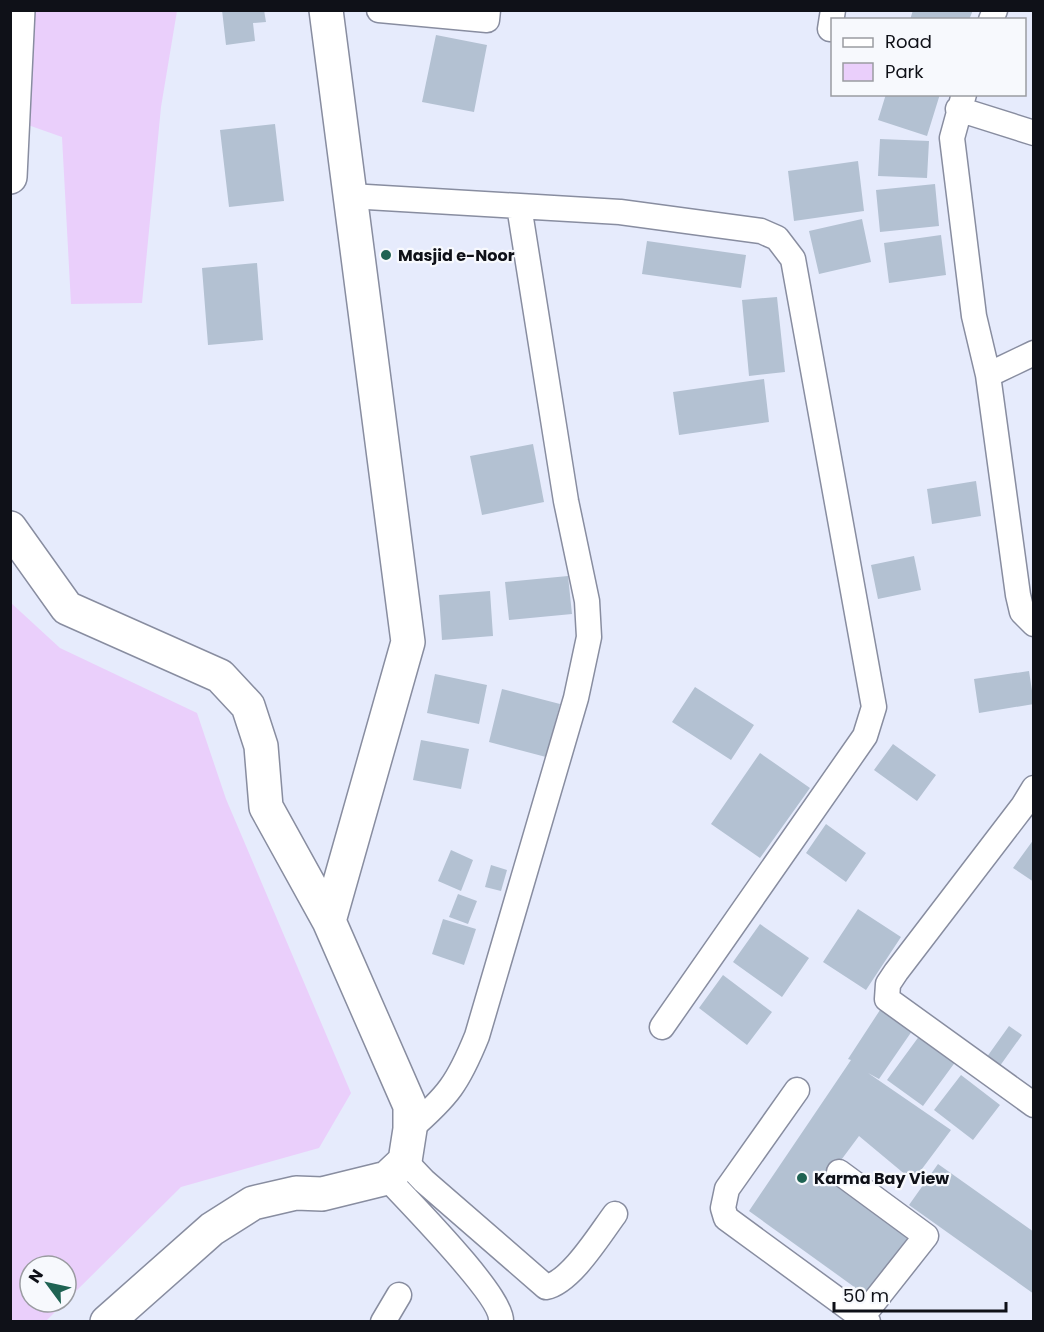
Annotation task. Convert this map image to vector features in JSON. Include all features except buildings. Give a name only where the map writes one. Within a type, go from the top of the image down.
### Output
[{"type":"street","points":[[10,177],[18,10]]},
{"type":"street","points":[[326,10],[408,642],[328,921]]},
{"type":"street","points":[[379,10],[488,20],[488,10]]},
{"type":"street","points":[[1034,134],[961,102],[952,138],[974,316],[988,375],[1018,595],[1022,612],[1034,624]]},
{"type":"street","points":[[350,196],[620,212],[761,231],[777,238],[794,259],[874,707],[865,736],[662,1027]]},
{"type":"street","points":[[410,1129],[441,1102],[461,1075],[477,1036],[576,698],[589,637],[586,601],[562,478],[519,206]]},
{"type":"street","points":[[988,375],[1034,353]]},
{"type":"street","points":[[10,528],[67,608],[220,676],[248,706],[261,746],[266,807],[328,921],[410,1106],[410,1129],[396,1169]]},
{"type":"street","points":[[1034,788],[1023,806],[892,978],[888,984],[887,999],[1034,1105]]},
{"type":"street","points":[[797,1090],[727,1189],[723,1208],[726,1218],[865,1319],[926,1236],[838,1172]]},
{"type":"street","points":[[396,1169],[491,1297],[502,1317],[501,1322]]},
{"type":"street","points":[[107,1322],[212,1229],[253,1203],[296,1193],[322,1194],[396,1169],[431,1187],[546,1287],[554,1285],[565,1276],[615,1214]]},
{"type":"street","points":[[383,1322],[399,1295]]},
{"type":"green space","points":[[11,11],[177,11],[161,107],[142,303],[71,304],[62,137],[11,119]]},
{"type":"green space","points":[[10,602],[60,648],[197,713],[226,799],[351,1093],[319,1148],[181,1187],[78,1289],[78,1254],[18,1254],[18,1314],[53,1314],[45,1322],[10,1321]]},
{"type":"place","name":"Masjid e-Noor","points":[[386,255]]},
{"type":"place","name":"Karma Bay View","points":[[802,1178]]}]
